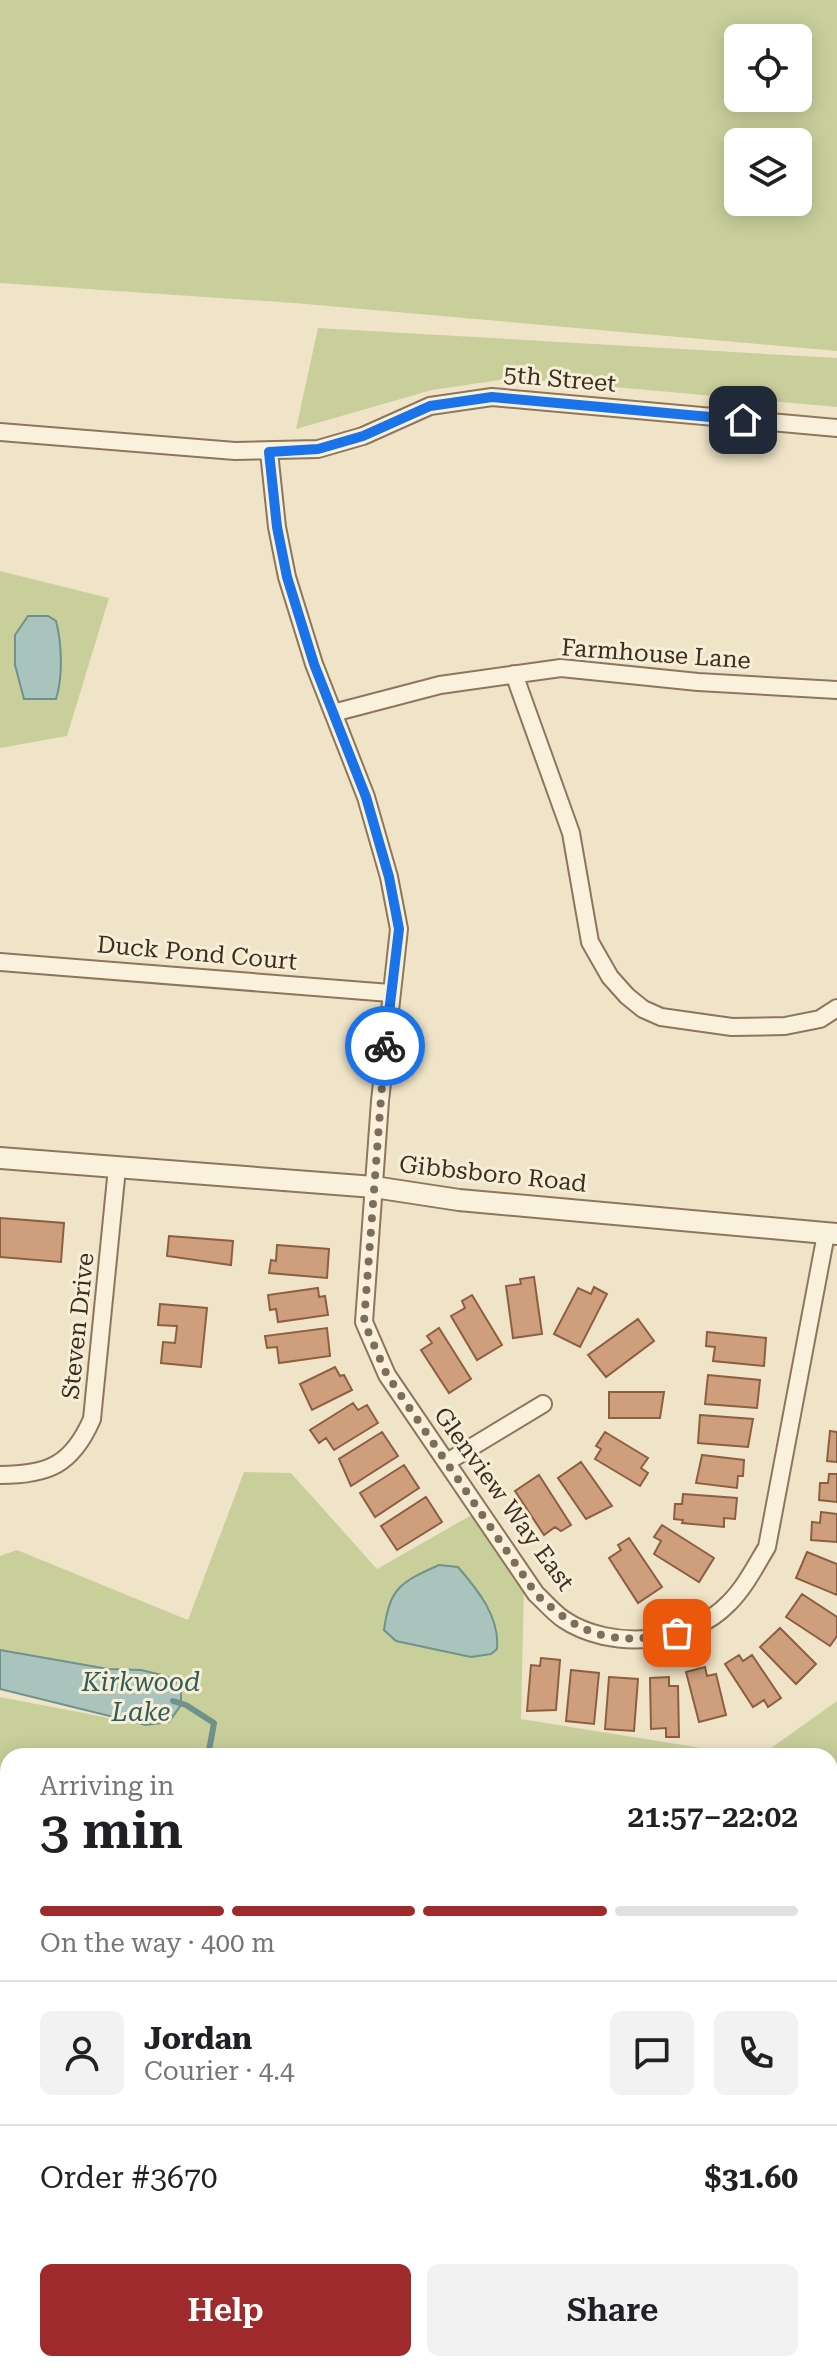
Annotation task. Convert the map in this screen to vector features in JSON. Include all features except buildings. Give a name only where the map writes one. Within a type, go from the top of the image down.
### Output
[{"type":"street","name":"5th Street","points":[[0,432],[269,452],[318,449],[363,436],[430,406],[492,397],[837,428]]},
{"type":"street","name":"Glenview Way East","points":[[269,452],[277,527],[287,577],[314,664],[366,797],[389,877],[399,929],[390,993],[364,1322],[387,1375],[536,1594],[563,1619],[591,1633],[622,1639],[654,1638],[695,1626],[727,1606],[746,1583],[767,1547],[831,1234]]},
{"type":"street","name":"Farmhouse Lane","points":[[333,713],[440,685],[561,668],[698,682],[837,690]]},
{"type":"street","points":[[514,674],[571,833],[583,886],[590,942],[610,977],[627,996],[643,1009],[661,1017],[732,1027],[785,1026],[820,1019],[837,1008]]},
{"type":"street","name":"Duck Pond Court","points":[[0,962],[390,993]]},
{"type":"street","name":"Gibbsboro Road","points":[[0,1158],[374,1187],[459,1200],[831,1234]]},
{"type":"street","name":"Steven Drive","points":[[0,1475],[31,1475],[51,1469],[83,1440],[92,1419],[117,1168]]},
{"type":"street","points":[[447,1462],[543,1404]]},
{"type":"green space","points":[[0,0],[837,0],[837,351],[294,303],[0,283]]},
{"type":"green space","points":[[318,328],[837,358],[837,407],[513,378],[432,390],[296,429]]},
{"type":"green space","points":[[0,571],[109,598],[67,736],[0,748]]},
{"type":"green space","points":[[244,1472],[291,1473],[377,1569],[475,1513],[524,1584],[521,1719],[701,1748],[0,1748],[0,1697],[146,1725],[0,1661],[0,1556],[17,1550],[188,1620]]},
{"type":"green space","points":[[837,1701],[837,1748],[771,1748]]},
{"type":"water","points":[[28,616],[48,616],[56,621],[61,660],[56,699],[24,699],[15,665],[15,635]]},
{"type":"water","points":[[439,1565],[458,1567],[486,1605],[497,1637],[497,1649],[491,1654],[471,1657],[396,1641],[384,1630],[394,1595],[415,1576]]},
{"type":"water","name":"Kirkwood Lake","points":[[0,1650],[166,1676],[181,1685],[181,1705],[169,1722],[146,1725],[0,1689]]},
{"type":"waterway","points":[[173,1701],[186,1705],[214,1723],[209,1748]]},
{"type":"way so far","points":[[385,1046],[364,1322],[387,1375],[536,1594],[563,1619],[591,1633],[622,1639],[654,1638],[677,1633]]},
{"type":"route","points":[[385,1046],[399,929],[389,877],[366,797],[314,664],[287,577],[277,527],[269,452],[318,449],[363,436],[430,406],[492,397],[743,420]]}]
